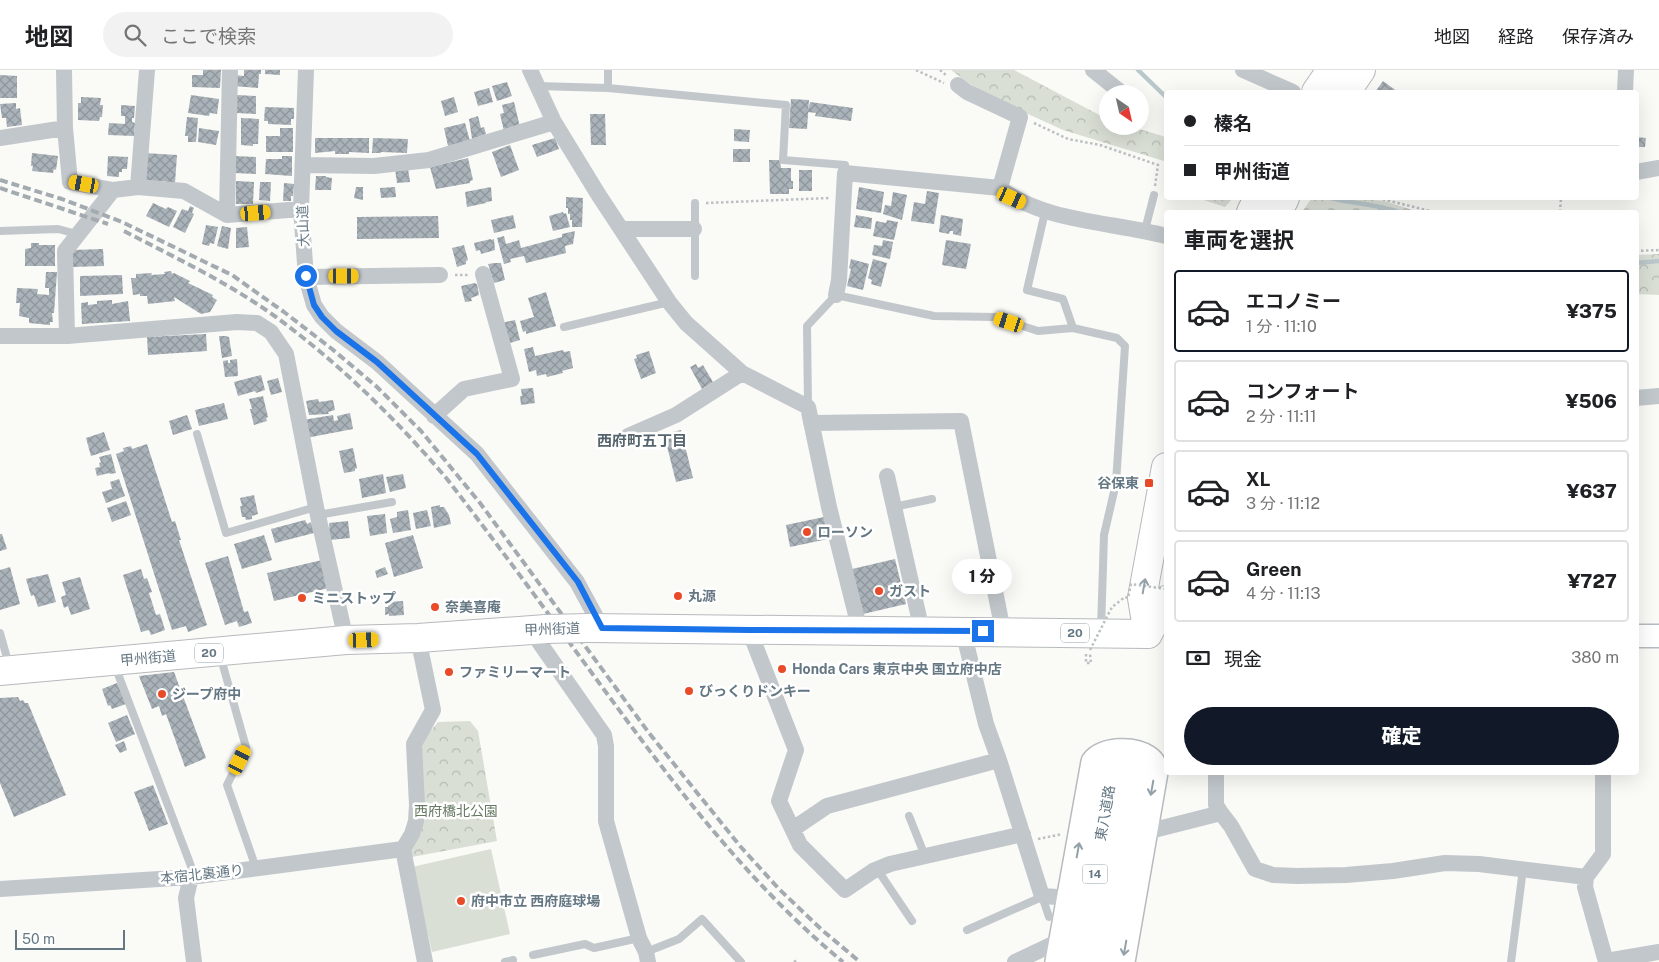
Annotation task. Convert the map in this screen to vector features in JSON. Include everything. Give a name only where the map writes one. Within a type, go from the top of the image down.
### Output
[{"type":"highway","points":[[1347,90],[1361,70]]},
{"type":"highway","points":[[1157,634],[1142,598],[1164,478]]},
{"type":"highway","points":[[1157,634],[1164,608]]},
{"type":"highway","name":"甲州街道","points":[[5,670],[114,662],[346,640],[418,638],[538,629],[1003,631],[1092,644],[1157,634]]},
{"type":"main road","points":[[1639,636],[1659,636]]},
{"type":"main road","points":[[1066,957],[1069,898],[1094,762],[1098,756],[1127,753],[1147,758],[1153,764],[1156,772],[1122,962]]},
{"type":"main road","name":"東八道路","points":[[1066,957],[1127,753]]},
{"type":"main road","name":"東八道路","points":[[1100,962],[1127,753]]},
{"type":"street","points":[[64,70],[65,128],[70,182],[113,190],[138,188],[184,191],[227,215],[301,209]]},
{"type":"street","points":[[138,188],[147,70]]},
{"type":"street","points":[[227,215],[230,70]]},
{"type":"street","name":"大山道","points":[[306,70],[301,209],[306,276],[314,305],[322,317],[336,331],[377,362],[477,454],[578,582],[596,628]]},
{"type":"street","points":[[530,70],[554,122],[669,302],[697,334],[742,373],[810,415],[961,421],[1003,631]]},
{"type":"street","points":[[1093,70],[1112,85]]},
{"type":"street","points":[[1243,70],[1314,86]]},
{"type":"street","points":[[1625,90],[1626,70]]},
{"type":"street","points":[[958,85],[967,92],[1020,117],[1000,188]]},
{"type":"street","points":[[303,165],[374,166],[429,160],[554,122]]},
{"type":"street","points":[[0,138],[65,128]]},
{"type":"street","points":[[1639,171],[1659,168]]},
{"type":"street","points":[[836,295],[839,280],[846,173],[1000,188],[1012,198],[1045,212],[1145,230],[1164,235]]},
{"type":"street","points":[[67,336],[65,251],[113,190]]},
{"type":"street","points":[[621,229],[694,229]]},
{"type":"street","points":[[434,416],[464,389],[512,379],[476,274]]},
{"type":"street","points":[[306,276],[447,275]]},
{"type":"street","points":[[0,336],[67,336],[237,322],[257,324],[271,332],[286,354],[317,511],[346,640]]},
{"type":"street","points":[[628,436],[676,415],[742,373]]},
{"type":"street","points":[[1639,398],[1659,396]]},
{"type":"street","points":[[810,415],[829,507],[860,631]]},
{"type":"street","points":[[887,476],[922,630]]},
{"type":"street","points":[[538,629],[604,735],[606,746],[606,820],[644,950]]},
{"type":"street","points":[[749,630],[796,750],[779,801],[800,845],[845,890],[877,869],[925,856],[1025,838]]},
{"type":"street","points":[[963,631],[986,724],[1025,838],[1041,894],[1044,896],[1069,898]]},
{"type":"street","points":[[418,638],[433,710],[414,744],[416,821],[412,834],[403,849],[425,962]]},
{"type":"street","points":[[793,829],[828,806],[999,760]]},
{"type":"street","points":[[1216,775],[1216,805],[1231,826],[1255,869],[1273,875],[1346,876],[1445,863],[1479,864],[1586,877]]},
{"type":"street","points":[[1603,775],[1603,854],[1586,877],[1585,887],[1606,961],[1659,952]]},
{"type":"street","points":[[1146,829],[1154,830],[1221,813]]},
{"type":"street","name":"本宿北裏通り","points":[[0,889],[191,877],[403,849]]},
{"type":"street","points":[[191,877],[186,898],[194,962]]},
{"type":"street","points":[[1015,962],[1050,945],[1066,957]]},
{"type":"lane","points":[[608,70],[608,88]]},
{"type":"lane","points":[[537,86],[608,88],[786,105],[783,160],[845,165],[846,173]]},
{"type":"lane","points":[[1145,230],[1154,195]]},
{"type":"lane","points":[[695,203],[695,276]]},
{"type":"lane","points":[[1045,212],[1027,290],[1063,299],[1074,328]]},
{"type":"lane","points":[[0,231],[58,229],[77,234]]},
{"type":"lane","points":[[810,415],[807,326],[836,295],[934,316],[995,317],[1038,331],[1074,328],[1117,338],[1125,346],[1116,483],[1104,535],[1092,644]]},
{"type":"lane","points":[[564,327],[669,302]]},
{"type":"lane","points":[[197,434],[226,533],[317,511],[392,502]]},
{"type":"lane","points":[[894,507],[932,499]]},
{"type":"lane","points":[[0,633],[5,670]]},
{"type":"lane","points":[[218,652],[246,747],[228,785],[256,868]]},
{"type":"lane","points":[[114,662],[192,866],[191,877]]},
{"type":"lane","points":[[910,816],[925,856]]},
{"type":"lane","points":[[877,869],[912,921]]},
{"type":"lane","points":[[1511,962],[1523,869]]},
{"type":"lane","points":[[967,930],[1044,896],[1049,917]]},
{"type":"lane","points":[[533,955],[585,944],[594,948],[644,950],[679,939],[702,919],[741,962]]},
{"type":"path","points":[[916,70],[939,82],[958,85]]},
{"type":"path","points":[[1020,117],[1068,138],[1100,145],[1158,165],[1154,195]]},
{"type":"path","points":[[695,203],[844,198]]},
{"type":"path","points":[[1386,200],[1426,210]]},
{"type":"path","points":[[1639,251],[1659,250]]},
{"type":"path","points":[[447,275],[476,274]]},
{"type":"path","points":[[1092,644],[1091,663],[1086,663],[1092,644],[1112,608],[1125,597],[1128,598],[1131,584],[1164,589]]},
{"type":"path","points":[[1025,838],[1063,834]]},
{"type":"path","points":[[794,962],[798,959]]},
{"type":"green space","points":[[951,70],[1014,70],[1099,115],[1099,135],[1149,135],[1149,132],[1164,136],[1164,161],[1063,130],[984,94]]},
{"type":"green space","points":[[1204,200],[1231,200],[1225,207]]},
{"type":"green space","points":[[1310,200],[1374,200],[1384,201],[1413,210],[1303,210]]},
{"type":"green space","points":[[1659,254],[1659,295],[1639,294],[1639,255]]},
{"type":"green space","name":"西府橋北公園","points":[[470,721],[478,731],[497,841],[412,857],[409,853],[415,743],[438,722]]},
{"type":"green space","name":"府中市立 西府庭球場","points":[[491,849],[510,934],[432,952],[412,867]]},
{"type":"building","points":[[203,70],[221,70],[220,88],[192,87],[192,75],[203,75]]},
{"type":"building","points":[[244,70],[261,70],[258,88],[232,86],[233,75],[244,76]]},
{"type":"building","points":[[265,70],[280,70],[280,75],[265,74]]},
{"type":"building","points":[[0,75],[17,76],[17,98],[0,98]]},
{"type":"building","points":[[1383,81],[1395,90],[1376,90]]},
{"type":"building","points":[[507,82],[512,96],[497,101],[492,86]]},
{"type":"building","points":[[489,88],[493,102],[478,106],[474,92]]},
{"type":"building","points":[[191,95],[219,99],[217,114],[210,113],[209,116],[188,113]]},
{"type":"building","points":[[237,95],[256,96],[256,114],[236,113]]},
{"type":"building","points":[[81,97],[101,98],[100,105],[103,105],[102,117],[100,117],[99,121],[78,120],[78,103],[81,103]]},
{"type":"building","points":[[454,97],[458,112],[445,116],[441,101]]},
{"type":"building","points":[[791,99],[809,100],[807,129],[789,128]]},
{"type":"building","points":[[514,102],[520,127],[504,131],[500,114],[504,113],[502,105]]},
{"type":"building","points":[[810,102],[853,108],[851,121],[815,116],[816,113],[808,112]]},
{"type":"building","points":[[16,103],[16,109],[20,108],[22,125],[7,127],[6,118],[2,118],[0,104]]},
{"type":"building","points":[[121,105],[135,106],[134,118],[132,118],[132,122],[135,123],[134,136],[108,135],[109,123],[125,124],[125,116],[121,116]]},
{"type":"building","points":[[265,107],[294,108],[294,119],[291,119],[291,125],[268,124],[268,121],[264,121]]},
{"type":"building","points":[[590,114],[605,114],[606,145],[591,145]]},
{"type":"building","points":[[478,116],[481,128],[484,127],[486,134],[472,139],[469,119]]},
{"type":"building","points":[[187,117],[198,118],[196,142],[188,142],[188,136],[185,136]]},
{"type":"building","points":[[241,118],[259,119],[258,144],[253,144],[253,146],[241,145]]},
{"type":"building","points":[[465,123],[470,141],[448,146],[444,128]]},
{"type":"building","points":[[199,128],[219,131],[216,145],[198,142]]},
{"type":"building","points":[[280,128],[293,128],[293,152],[266,152],[266,136],[280,136]]},
{"type":"building","points":[[734,129],[750,130],[749,142],[734,141]]},
{"type":"building","points":[[1639,137],[1646,138],[1645,147],[1639,147]]},
{"type":"building","points":[[315,138],[369,138],[369,153],[349,152],[349,154],[335,154],[335,151],[315,153]]},
{"type":"building","points":[[373,138],[408,139],[407,153],[372,153]]},
{"type":"building","points":[[555,138],[559,149],[537,157],[532,145]]},
{"type":"building","points":[[510,145],[519,170],[501,177],[492,152]]},
{"type":"building","points":[[733,149],[750,149],[750,162],[733,162]]},
{"type":"building","points":[[32,153],[58,156],[56,170],[54,169],[53,173],[32,171]]},
{"type":"building","points":[[144,153],[177,155],[175,183],[142,181]]},
{"type":"building","points":[[108,156],[128,157],[127,169],[122,169],[122,172],[119,172],[119,177],[107,176]]},
{"type":"building","points":[[235,156],[256,157],[256,174],[234,173]]},
{"type":"building","points":[[282,156],[292,156],[292,176],[265,174],[266,159],[282,159]]},
{"type":"building","points":[[468,158],[473,180],[470,183],[436,189],[430,167]]},
{"type":"building","points":[[769,160],[780,160],[781,168],[791,168],[793,189],[789,189],[789,194],[770,194]]},
{"type":"building","points":[[408,168],[410,182],[397,183],[395,169]]},
{"type":"building","points":[[799,170],[812,170],[812,191],[799,191]]},
{"type":"building","points":[[316,176],[332,178],[331,190],[315,190]]},
{"type":"building","points":[[236,181],[254,182],[253,204],[236,204]]},
{"type":"building","points":[[260,182],[271,182],[270,201],[259,200]]},
{"type":"building","points":[[284,183],[294,184],[291,201],[283,201]]},
{"type":"building","points":[[356,187],[363,187],[363,200],[354,198]]},
{"type":"building","points":[[395,187],[396,197],[381,198],[380,188]]},
{"type":"building","points":[[491,187],[492,201],[467,207],[465,192]]},
{"type":"building","points":[[859,187],[884,192],[881,213],[856,209]]},
{"type":"building","points":[[927,191],[939,193],[934,224],[911,221],[914,202],[925,204]]},
{"type":"building","points":[[893,192],[907,195],[902,220],[883,214],[885,205],[891,206]]},
{"type":"building","points":[[566,197],[583,198],[582,227],[572,227],[572,220],[570,220],[570,214],[568,214],[568,208],[566,208]]},
{"type":"building","points":[[153,203],[166,209],[168,207],[177,211],[169,227],[146,216]]},
{"type":"building","points":[[190,206],[194,208],[192,213],[194,214],[185,233],[173,227],[182,209],[188,211]]},
{"type":"building","points":[[563,212],[564,214],[566,213],[570,227],[553,231],[549,216]]},
{"type":"building","points":[[513,215],[516,228],[494,233],[491,220]]},
{"type":"building","points":[[856,215],[872,218],[871,229],[854,227]]},
{"type":"building","points":[[941,215],[963,219],[961,236],[953,234],[953,231],[950,231],[949,234],[939,232]]},
{"type":"building","points":[[438,216],[439,238],[357,239],[357,217]]},
{"type":"building","points":[[887,220],[898,222],[894,240],[873,236],[876,221],[886,223]]},
{"type":"building","points":[[206,225],[218,227],[214,244],[210,243],[209,246],[202,244]]},
{"type":"building","points":[[222,226],[231,228],[228,249],[217,246]]},
{"type":"building","points":[[247,227],[249,247],[236,248],[236,228]]},
{"type":"building","points":[[575,231],[573,244],[565,246],[566,253],[526,263],[524,256],[510,259],[511,262],[504,264],[497,238],[504,236],[506,244],[519,240],[521,248],[562,237],[562,234]]},
{"type":"building","points":[[494,239],[495,250],[481,254],[480,250],[476,251],[474,243]]},
{"type":"building","points":[[883,240],[893,242],[890,259],[872,255],[874,245],[882,246]]},
{"type":"building","points":[[946,240],[971,244],[966,269],[942,265]]},
{"type":"building","points":[[31,243],[55,245],[55,266],[25,266],[25,249],[31,248]]},
{"type":"building","points":[[464,245],[468,260],[466,264],[457,267],[452,248]]},
{"type":"building","points":[[103,249],[104,266],[72,267],[72,250]]},
{"type":"building","points":[[851,259],[869,264],[863,290],[847,286]]},
{"type":"building","points":[[873,259],[887,263],[881,287],[871,284],[872,280],[868,278]]},
{"type":"building","points":[[501,263],[505,280],[494,283],[488,264]]},
{"type":"building","points":[[171,271],[172,274],[174,273],[190,281],[188,283],[213,295],[212,297],[217,300],[210,312],[201,314],[174,297],[175,301],[148,304],[147,296],[133,295],[131,278],[136,278],[136,274],[165,274],[164,272]]},
{"type":"building","points":[[46,272],[57,272],[54,313],[52,313],[53,322],[50,322],[50,325],[29,323],[29,318],[19,316],[20,303],[16,303],[17,288],[38,289],[37,294],[49,295],[49,288],[45,288]]},
{"type":"building","points":[[122,275],[123,294],[80,296],[80,276]]},
{"type":"building","points":[[477,284],[479,295],[471,298],[472,301],[465,302],[461,286]]},
{"type":"building","points":[[546,292],[556,326],[526,334],[526,331],[523,332],[520,321],[534,317],[528,298]]},
{"type":"building","points":[[112,300],[112,304],[128,301],[130,321],[82,324],[81,303],[88,302],[88,305],[97,304],[97,301]]},
{"type":"building","points":[[515,320],[520,340],[510,343],[509,339],[505,339],[501,323]]},
{"type":"building","points":[[206,334],[207,351],[148,355],[147,337]]},
{"type":"building","points":[[219,336],[229,337],[232,356],[222,358]]},
{"type":"building","points":[[533,347],[535,356],[563,350],[564,352],[570,351],[573,368],[547,377],[546,374],[537,376],[536,370],[529,372],[524,349]]},
{"type":"building","points":[[649,351],[656,373],[641,379],[634,359],[637,358],[636,355]]},
{"type":"building","points":[[237,359],[238,376],[225,377],[223,361],[228,360],[228,363],[230,363],[230,360]]},
{"type":"building","points":[[696,364],[698,368],[703,365],[713,382],[702,389],[690,367]]},
{"type":"building","points":[[261,375],[265,390],[238,396],[234,382]]},
{"type":"building","points":[[278,378],[282,392],[271,395],[267,381]]},
{"type":"building","points":[[533,388],[535,403],[521,405],[521,389]]},
{"type":"building","points":[[263,396],[268,417],[266,418],[267,421],[254,425],[249,399]]},
{"type":"building","points":[[318,399],[319,402],[333,400],[335,410],[328,412],[329,414],[309,415],[306,401]]},
{"type":"building","points":[[224,403],[228,419],[199,426],[195,410]]},
{"type":"building","points":[[350,413],[353,429],[306,438],[303,420],[333,415],[334,421],[338,420],[337,416]]},
{"type":"building","points":[[187,415],[192,429],[173,435],[169,421]]},
{"type":"building","points":[[681,430],[693,478],[676,482],[664,434]]},
{"type":"building","points":[[104,432],[110,450],[91,456],[86,438]]},
{"type":"building","points":[[147,444],[172,522],[175,521],[181,540],[179,540],[207,625],[188,632],[186,626],[172,630],[116,454],[124,451],[123,448],[131,446],[132,449]]},
{"type":"building","points":[[353,448],[357,468],[355,471],[344,473],[339,451]]},
{"type":"building","points":[[111,454],[116,473],[97,476],[95,468],[100,467],[99,457]]},
{"type":"building","points":[[383,474],[386,493],[362,498],[359,479]]},
{"type":"building","points":[[403,474],[406,488],[390,492],[386,477]]},
{"type":"building","points":[[119,479],[125,496],[106,503],[102,492],[112,489],[110,482]]},
{"type":"building","points":[[254,495],[258,514],[252,516],[252,519],[246,520],[245,517],[242,517],[240,498]]},
{"type":"building","points":[[126,501],[131,515],[112,522],[107,508]]},
{"type":"building","points":[[440,505],[440,507],[444,507],[449,515],[451,524],[434,528],[431,507]]},
{"type":"building","points":[[408,510],[411,530],[393,533],[390,519],[397,517],[397,512]]},
{"type":"building","points":[[427,510],[431,526],[416,529],[413,513]]},
{"type":"building","points":[[385,514],[387,533],[370,536],[367,516]]},
{"type":"building","points":[[824,517],[828,539],[790,547],[786,525]]},
{"type":"building","points":[[305,520],[307,524],[311,522],[314,533],[275,543],[271,529]]},
{"type":"building","points":[[348,521],[350,538],[330,540],[329,523]]},
{"type":"building","points":[[0,534],[2,534],[7,549],[0,551]]},
{"type":"building","points":[[264,535],[272,560],[242,569],[234,544]]},
{"type":"building","points":[[413,535],[423,568],[394,577],[385,543]]},
{"type":"building","points":[[228,556],[244,612],[248,611],[252,623],[239,627],[237,621],[225,625],[205,563]]},
{"type":"building","points":[[895,559],[906,604],[863,614],[852,569]]},
{"type":"building","points":[[322,560],[329,588],[274,601],[267,573]]},
{"type":"building","points":[[10,567],[20,604],[0,610],[0,570]]},
{"type":"building","points":[[385,567],[388,574],[377,578],[375,571]]},
{"type":"building","points":[[141,569],[144,579],[147,578],[152,592],[149,593],[156,615],[160,614],[165,630],[151,635],[149,630],[141,632],[123,575]]},
{"type":"building","points":[[48,574],[56,602],[38,607],[34,595],[31,596],[26,579]]},
{"type":"building","points":[[80,577],[90,609],[71,615],[68,606],[64,608],[61,597],[66,595],[62,582]]},
{"type":"building","points":[[403,601],[404,615],[385,615],[385,607],[388,607],[388,602]]},
{"type":"building","points":[[174,672],[206,758],[185,767],[166,714],[162,716],[159,706],[152,709],[139,676]]},
{"type":"building","points":[[117,683],[126,704],[112,709],[110,705],[108,706],[102,689]]},
{"type":"building","points":[[18,697],[20,701],[23,700],[25,703],[28,703],[66,795],[14,817],[0,783],[0,698]]},
{"type":"building","points":[[127,715],[135,734],[116,742],[108,723]]},
{"type":"building","points":[[124,741],[127,750],[120,753],[115,745]]},
{"type":"building","points":[[153,785],[168,824],[149,831],[134,792]]},
{"type":"waterway","points":[[1138,70],[1164,95]]},
{"type":"waterway","points":[[1340,200],[1392,210]]},
{"type":"waterway","points":[[1639,263],[1659,261]]},
{"type":"railway","points":[[0,180],[62,199],[122,222],[232,275],[332,349],[377,387],[421,431],[480,503],[649,733],[740,846],[779,889],[822,930],[860,962]]},
{"type":"railway","points":[[0,188],[108,224]]},
{"type":"railway","points":[[124,231],[221,282],[276,317],[345,373],[408,435],[447,479],[689,802],[777,902],[843,962]]},
{"type":"place","name":"谷保東","points":[[1149,483]]},
{"type":"place","name":"ローソン","points":[[807,532]]},
{"type":"place","name":"ガスト","points":[[879,591]]},
{"type":"place","name":"丸源","points":[[678,596]]},
{"type":"place","name":"ミニストップ","points":[[302,598]]},
{"type":"place","name":"奈美喜庵","points":[[435,607]]},
{"type":"place","name":"Honda Cars 東京中央 国立府中店","points":[[782,669]]},
{"type":"place","name":"ファミリーマート","points":[[449,672]]},
{"type":"place","name":"びっくりドンキー","points":[[689,691]]},
{"type":"place","name":"ジープ府中","points":[[162,694]]},
{"type":"place","name":"府中市立 西府庭球場","points":[[461,901]]},
{"type":"district","name":"西府町五丁目","points":[[642,440]]},
{"type":"route","points":[[306,276],[314,305],[322,317],[336,331],[377,362],[477,454],[578,582],[602,628],[983,631]]}]
